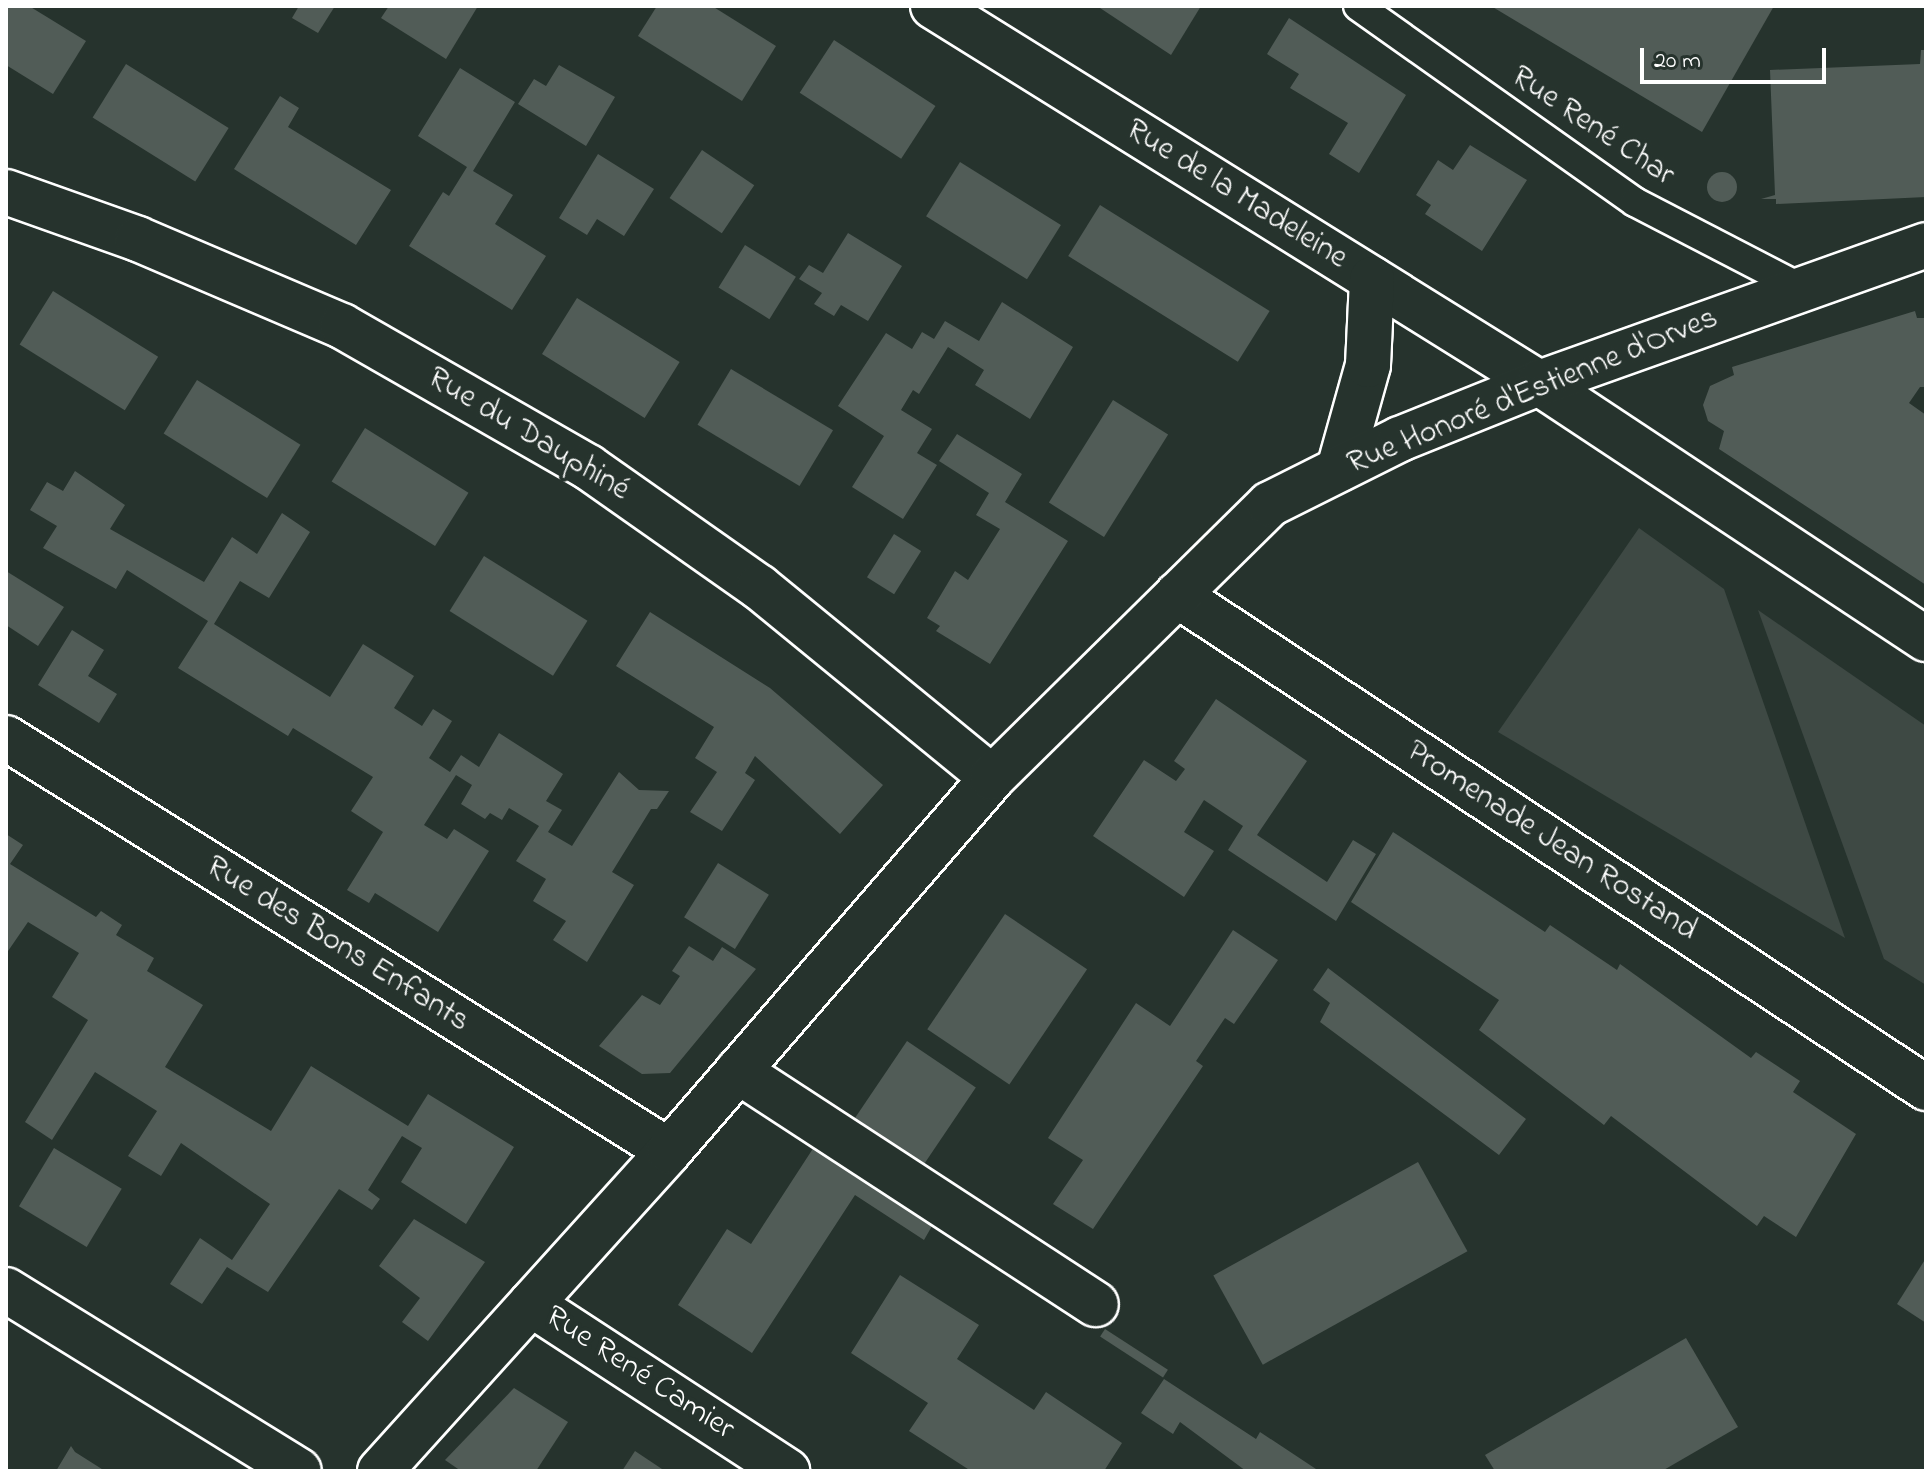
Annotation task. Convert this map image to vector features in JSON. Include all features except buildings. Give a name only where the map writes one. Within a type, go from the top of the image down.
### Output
[{"type":"street","name":"Rue de la Madeleine","points":[[933,6],[1539,383]]},
{"type":"street","name":"Rue du Dauphiné","points":[[6,192],[138,239],[342,326],[588,467],[759,587],[992,778]]},
{"type":"street","name":"Rue Honoré d'Estienne d'Orves","points":[[380,1471],[669,1151],[992,778],[1270,504],[1339,469],[1539,383],[1799,287],[1926,245]]},
{"type":"street","name":"Rue Honoré d'Estienne d'Orves","points":[[1878,263],[1926,260]]},
{"type":"street","points":[[1339,469],[1368,365],[1372,279]]},
{"type":"street","points":[[1539,383],[1926,639]]},
{"type":"street","name":"Promenade Jean Rostand","points":[[1177,595],[1926,1088]]},
{"type":"street","name":"Rue des Bons Enfants","points":[[6,738],[669,1151]]},
{"type":"street","points":[[738,1071],[1096,1304]]},
{"type":"street","points":[[6,1290],[299,1471]]},
{"type":"street","name":"Rue René Camier","points":[[531,1304],[787,1471]]},
{"type":"lane","name":"Rue René Char","points":[[1358,6],[1635,202],[1799,287]]},
{"type":"shaded area","points":[[1639,528],[1724,589],[1845,938],[1498,732]]},
{"type":"shaded area","points":[[1758,610],[1926,726],[1926,985],[1884,959]]}]
